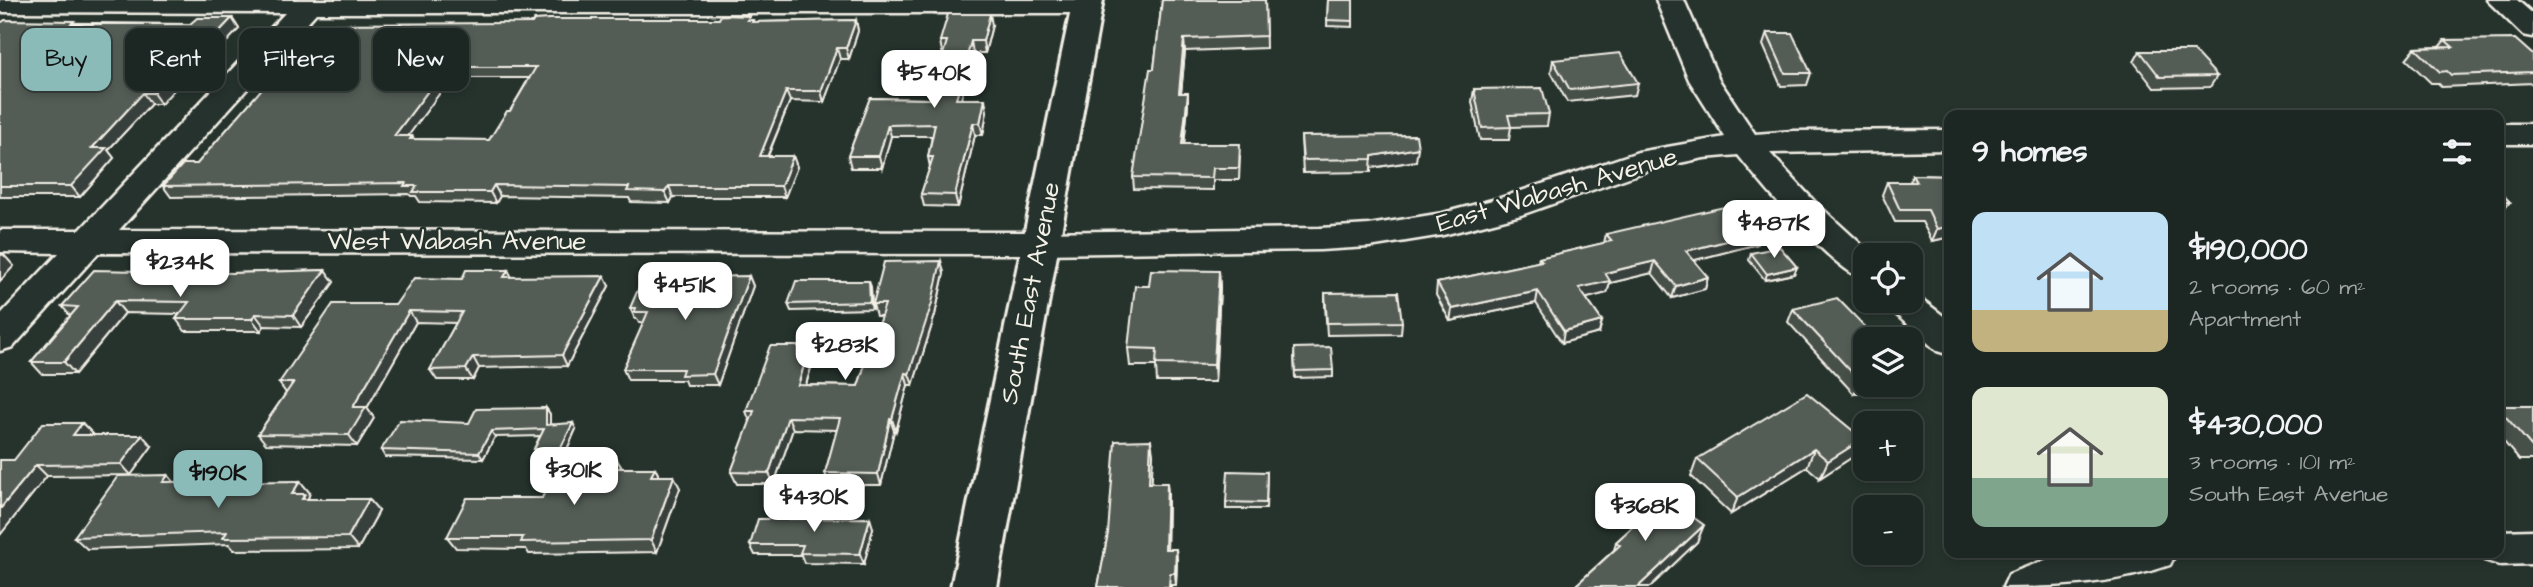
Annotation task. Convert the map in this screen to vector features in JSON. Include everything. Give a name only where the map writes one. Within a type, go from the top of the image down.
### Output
[{"type":"main road","name":"South East Avenue","points":[[974,587],[1088,2]]},
{"type":"street","points":[[1670,0],[1696,68],[1726,120],[1765,171],[1853,256]]},
{"type":"street","points":[[2501,0],[2533,29]]},
{"type":"street","points":[[0,338],[310,2]]},
{"type":"street","points":[[0,4],[1088,2]]},
{"type":"street","points":[[2504,134],[2533,134]]},
{"type":"street","name":"East Wabash Avenue","points":[[1039,243],[1297,240],[1401,232],[1443,225],[1510,207],[1649,159],[1744,144],[1944,139]]},
{"type":"street","name":"West Wabash Avenue","points":[[0,241],[1039,243]]},
{"type":"street","points":[[1917,313],[1944,337]]},
{"type":"street","points":[[2504,548],[2533,547]]},
{"type":"street","points":[[2024,587],[2068,569],[2106,558]]},
{"type":"building","points":[[1162,0],[1265,0],[1266,36],[1184,39],[1179,93],[1188,93],[1182,144],[1240,144],[1239,168],[1213,168],[1212,178],[1133,177],[1150,69],[1154,69]]},
{"type":"building","points":[[1328,0],[1353,0],[1353,21],[1327,20]]},
{"type":"building","points":[[948,14],[990,14],[983,41],[971,41],[956,99],[985,99],[980,123],[973,123],[955,195],[921,194],[933,157],[928,157],[935,124],[888,125],[879,156],[848,156],[870,98],[930,99],[947,41],[940,41]]},
{"type":"building","points":[[721,15],[750,16],[747,20],[753,20],[752,22],[856,20],[846,48],[837,48],[821,91],[786,91],[760,156],[793,156],[781,186],[669,186],[665,192],[627,191],[629,187],[494,185],[490,192],[413,192],[417,186],[404,186],[406,183],[163,186],[183,164],[197,164],[260,91],[359,91],[359,28],[310,28],[313,24],[532,23],[534,20],[719,19]]},
{"type":"building","points":[[197,18],[232,18],[222,28],[125,28],[125,91],[155,91],[143,93],[92,148],[106,148],[71,186],[0,186],[0,22],[190,24]]},
{"type":"building","points":[[1767,33],[1792,33],[1811,73],[1785,73]]},
{"type":"building","points":[[2515,39],[2533,55],[2533,72],[2451,75],[2447,71],[2440,72],[2415,48],[2453,47],[2445,40]]},
{"type":"building","points":[[2140,51],[2194,51],[2217,76],[2160,77]]},
{"type":"building","points":[[1620,53],[1638,83],[1570,90],[1553,60]]},
{"type":"building","points":[[1542,88],[1549,114],[1508,115],[1511,127],[1482,128],[1474,89]]},
{"type":"building","points":[[1416,135],[1418,148],[1372,156],[1372,159],[1303,160],[1301,136]]},
{"type":"building","points":[[1912,175],[1944,176],[1944,227],[1937,229],[1928,210],[1900,210],[1887,182],[1916,182]]},
{"type":"building","points":[[1737,204],[1762,232],[1686,251],[1708,277],[1676,286],[1655,261],[1605,273],[1610,281],[1579,288],[1602,321],[1564,331],[1538,291],[1452,309],[1437,283],[1542,261],[1539,258],[1612,241],[1606,234]]},
{"type":"building","points":[[1780,247],[1797,267],[1767,274],[1751,253]]},
{"type":"building","points":[[941,261],[932,303],[909,374],[905,373],[890,419],[878,474],[825,473],[840,418],[788,417],[769,473],[731,472],[754,411],[746,411],[770,346],[810,346],[798,385],[858,386],[885,304],[873,304],[884,262]]},
{"type":"building","points":[[94,270],[232,273],[325,270],[293,315],[255,314],[252,319],[176,319],[189,302],[115,301],[64,362],[31,362],[78,307],[62,306]]},
{"type":"building","points":[[466,270],[508,270],[504,277],[604,276],[562,355],[473,357],[466,369],[430,370],[462,312],[409,311],[353,407],[366,407],[349,435],[258,434],[293,383],[279,383],[333,304],[396,304],[414,278],[462,279]]},
{"type":"building","points":[[1151,270],[1219,271],[1214,365],[1156,364],[1157,349],[1128,348],[1135,286],[1149,286]]},
{"type":"building","points":[[749,276],[713,374],[681,375],[683,369],[623,369],[648,312],[634,312],[635,308],[630,308],[643,278]]},
{"type":"building","points":[[796,281],[869,281],[870,302],[788,304]]},
{"type":"building","points":[[1398,292],[1402,322],[1327,323],[1325,293]]},
{"type":"building","points":[[1837,298],[1865,327],[1853,327],[1853,373],[1793,309]]},
{"type":"building","points":[[1331,347],[1333,370],[1295,371],[1294,348]]},
{"type":"building","points":[[1807,393],[1853,431],[1853,445],[1828,461],[1814,449],[1738,497],[1697,459]]},
{"type":"building","points":[[2504,406],[2533,406],[2533,448],[2504,415]]},
{"type":"building","points":[[546,408],[546,425],[573,423],[560,449],[534,449],[544,429],[491,431],[479,453],[381,450],[400,420],[469,423],[476,409]]},
{"type":"building","points":[[43,423],[82,423],[73,435],[142,435],[121,464],[36,465],[0,509],[0,460],[14,460]]},
{"type":"building","points":[[1151,440],[1149,483],[1167,483],[1165,549],[1176,549],[1175,573],[1170,573],[1169,587],[1098,587],[1108,533],[1115,441]]},
{"type":"building","points":[[560,459],[617,460],[614,468],[655,468],[651,476],[674,476],[651,540],[521,542],[523,537],[447,537],[467,498],[542,498]]},
{"type":"building","points":[[1228,471],[1267,472],[1266,503],[1226,502]]},
{"type":"building","points":[[168,475],[163,482],[300,481],[292,494],[305,494],[302,499],[369,499],[348,537],[223,538],[227,532],[74,537],[118,476]]},
{"type":"building","points":[[1647,484],[1704,525],[1638,587],[1574,587],[1620,545],[1616,542],[1646,514],[1628,500]]},
{"type":"building","points":[[870,518],[860,554],[800,553],[803,545],[750,545],[758,519]]}]
